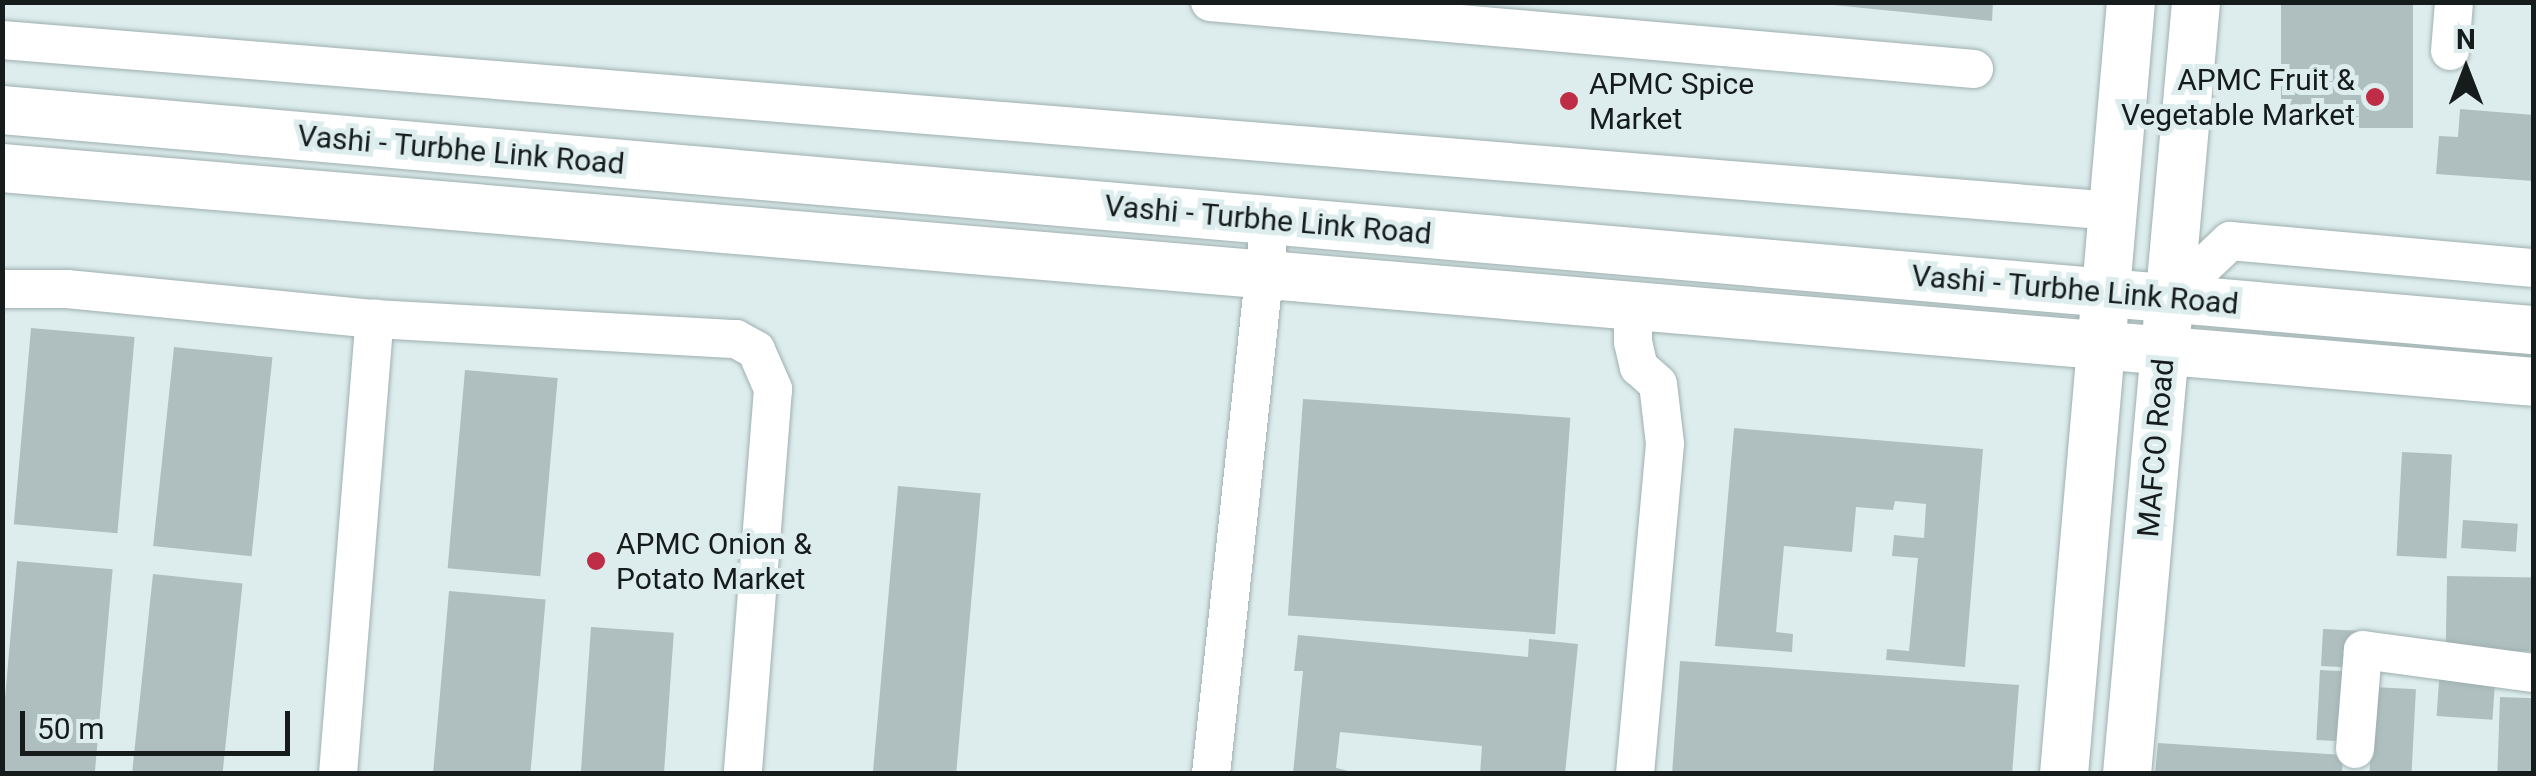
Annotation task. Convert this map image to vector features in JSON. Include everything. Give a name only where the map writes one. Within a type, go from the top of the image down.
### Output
[{"type":"main road","points":[[2064,774],[2131,2]]},
{"type":"main road","name":"MAFCO Road","points":[[2128,774],[2196,2]]},
{"type":"main road","name":"Vashi - Turbhe Link Road","points":[[2,110],[2534,330]]},
{"type":"main road","name":"Vashi - Turbhe Link Road","points":[[2,168],[2534,382]]},
{"type":"street","points":[[1210,2],[1974,69]]},
{"type":"street","points":[[2450,51],[2454,2]]},
{"type":"street","points":[[2,40],[2113,211]]},
{"type":"street","points":[[1211,774],[1270,220]]},
{"type":"street","points":[[2170,298],[2230,241],[2534,268]]},
{"type":"street","points":[[2,288],[66,288],[375,319],[736,339],[756,350],[773,389],[744,774]]},
{"type":"street","points":[[1632,306],[1632,342],[1639,367],[1658,384],[1665,444],[1635,774]]},
{"type":"street","points":[[338,774],[375,319]]},
{"type":"street","points":[[2355,749],[2363,650],[2534,673]]},
{"type":"building","points":[[1804,2],[1993,2],[1992,21]]},
{"type":"building","points":[[2281,2],[2413,2],[2413,128],[2281,128]]},
{"type":"building","points":[[2460,109],[2534,115],[2534,181],[2436,174],[2439,136],[2458,137]]},
{"type":"building","points":[[31,328],[135,337],[117,533],[14,524]]},
{"type":"building","points":[[174,347],[272,357],[252,556],[153,546]]},
{"type":"building","points":[[465,370],[558,378],[540,576],[448,568]]},
{"type":"building","points":[[1303,399],[1570,418],[1555,634],[1288,615]]},
{"type":"building","points":[[1734,428],[1983,449],[1965,667],[1886,660],[1887,649],[1909,651],[1918,558],[1892,556],[1894,535],[1924,538],[1926,504],[1895,501],[1893,510],[1856,507],[1852,552],[1784,546],[1776,632],[1793,634],[1792,652],[1715,646]]},
{"type":"building","points":[[2402,452],[2452,455],[2446,558],[2397,556]]},
{"type":"building","points":[[898,486],[981,493],[956,774],[873,774]]},
{"type":"building","points":[[2463,520],[2518,524],[2516,552],[2461,548]]},
{"type":"building","points":[[17,561],[113,569],[95,774],[2,774]]},
{"type":"building","points":[[153,574],[243,583],[222,774],[132,774]]},
{"type":"building","points":[[2447,576],[2534,578],[2533,652],[2446,650]]},
{"type":"building","points":[[449,591],[546,599],[530,774],[433,774]]},
{"type":"building","points":[[591,627],[674,633],[664,774],[581,774]]},
{"type":"building","points":[[2323,629],[2357,631],[2355,668],[2321,666]]},
{"type":"building","points":[[1298,635],[1528,657],[1529,639],[1578,644],[1565,774],[1480,774],[1482,746],[1340,732],[1336,768],[1361,774],[1293,774],[1303,671],[1294,671]]},
{"type":"building","points":[[1680,661],[2019,685],[2012,774],[1672,774]]},
{"type":"building","points":[[2440,667],[2496,671],[2492,720],[2437,716]]},
{"type":"building","points":[[2320,670],[2354,672],[2350,742],[2316,740]]},
{"type":"building","points":[[2374,687],[2416,689],[2411,774],[2369,774]]},
{"type":"building","points":[[2500,697],[2534,698],[2531,774],[2497,774]]},
{"type":"building","points":[[2158,743],[2343,755],[2342,774],[2155,774]]},
{"type":"place","name":"APMC Fruit & Vegetable Market","points":[[2375,97]]},
{"type":"place","name":"APMC Spice Market","points":[[1569,101]]},
{"type":"place","name":"APMC Onion & Potato Market","points":[[596,561]]}]
